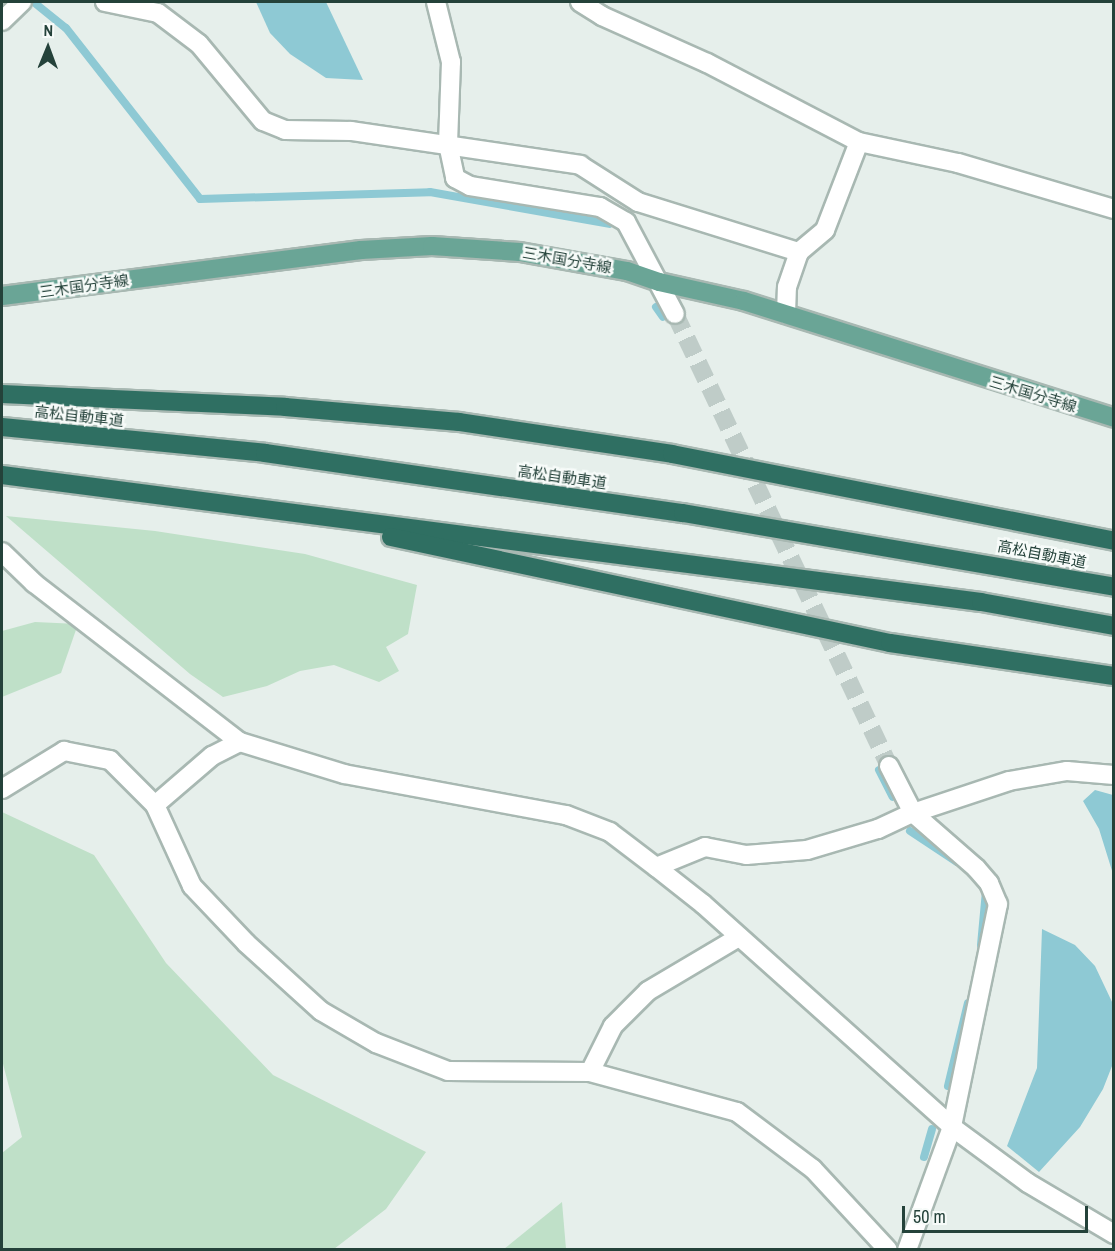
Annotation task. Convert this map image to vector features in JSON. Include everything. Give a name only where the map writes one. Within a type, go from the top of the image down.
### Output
[{"type":"highway","points":[[2,394],[285,407],[459,422],[672,453],[1113,541]]},
{"type":"highway","name":"高松自動車道","points":[[2,427],[265,453],[683,513],[1113,586]]},
{"type":"highway","points":[[2,475],[981,602],[1113,626]]},
{"type":"highway","points":[[260,509],[890,643],[1113,676]]},
{"type":"main road","name":"三木国分寺線","points":[[2,296],[287,256],[432,246],[520,252],[627,271],[659,282],[786,314],[1113,418]]},
{"type":"street","points":[[2,21],[22,2]]},
{"type":"street","points":[[105,2],[158,13],[199,44],[263,121],[285,130],[351,131],[580,165],[638,202],[799,252]]},
{"type":"street","points":[[436,2],[451,62],[448,144],[455,178],[470,186],[600,207],[626,222],[675,314]]},
{"type":"street","points":[[580,2],[602,16],[706,63],[859,142],[958,163],[1113,209]]},
{"type":"street","points":[[786,314],[787,287],[799,252],[825,230],[859,142]]},
{"type":"street","points":[[2,552],[34,583],[240,742],[344,774],[566,815],[610,832],[656,867],[739,937],[952,1127],[1028,1183],[1113,1234]]},
{"type":"street","points":[[155,805],[212,756],[240,742]]},
{"type":"street","points":[[2,789],[64,751],[110,760],[155,805],[192,886],[246,943],[321,1011],[376,1043],[448,1071],[590,1072],[737,1112],[813,1169],[888,1250]]},
{"type":"street","points":[[889,766],[913,813],[976,868],[989,883],[998,904],[952,1127],[907,1250]]},
{"type":"street","points":[[656,867],[705,847],[746,855],[807,850],[878,829],[913,813],[1009,781],[1067,771],[1113,775]]},
{"type":"street","points":[[590,1072],[614,1026],[648,991],[739,937]]},
{"type":"green space","points":[[6,516],[155,531],[305,554],[417,585],[408,634],[386,647],[399,671],[379,682],[334,665],[300,671],[267,686],[223,697],[190,674]]},
{"type":"green space","points":[[35,622],[78,624],[61,673],[2,697],[2,631]]},
{"type":"green space","points":[[2,812],[94,855],[166,963],[273,1075],[426,1152],[386,1209],[334,1249],[2,1249],[2,1153],[22,1137],[2,1060]]},
{"type":"green space","points":[[562,1202],[566,1249],[504,1249]]},
{"type":"water","points":[[256,2],[326,2],[363,80],[326,78],[290,54],[270,33]]},
{"type":"water","points":[[1095,790],[1113,795],[1113,874],[1099,829],[1083,801]]},
{"type":"water","points":[[1042,929],[1075,945],[1095,966],[1113,1004],[1114,1061],[1103,1089],[1080,1127],[1039,1172],[1007,1146],[1037,1068]]},
{"type":"waterway","points":[[36,4],[66,28],[200,199],[430,192],[609,224]]},
{"type":"waterway","points":[[656,307],[663,317]]},
{"type":"waterway","points":[[879,770],[893,797]]},
{"type":"waterway","points":[[910,831],[957,862]]},
{"type":"waterway","points":[[981,945],[986,891]]},
{"type":"waterway","points":[[948,1086],[968,1003]]},
{"type":"waterway","points":[[924,1157],[932,1129]]},
{"type":"tunnel","points":[[675,314],[889,766]]}]
